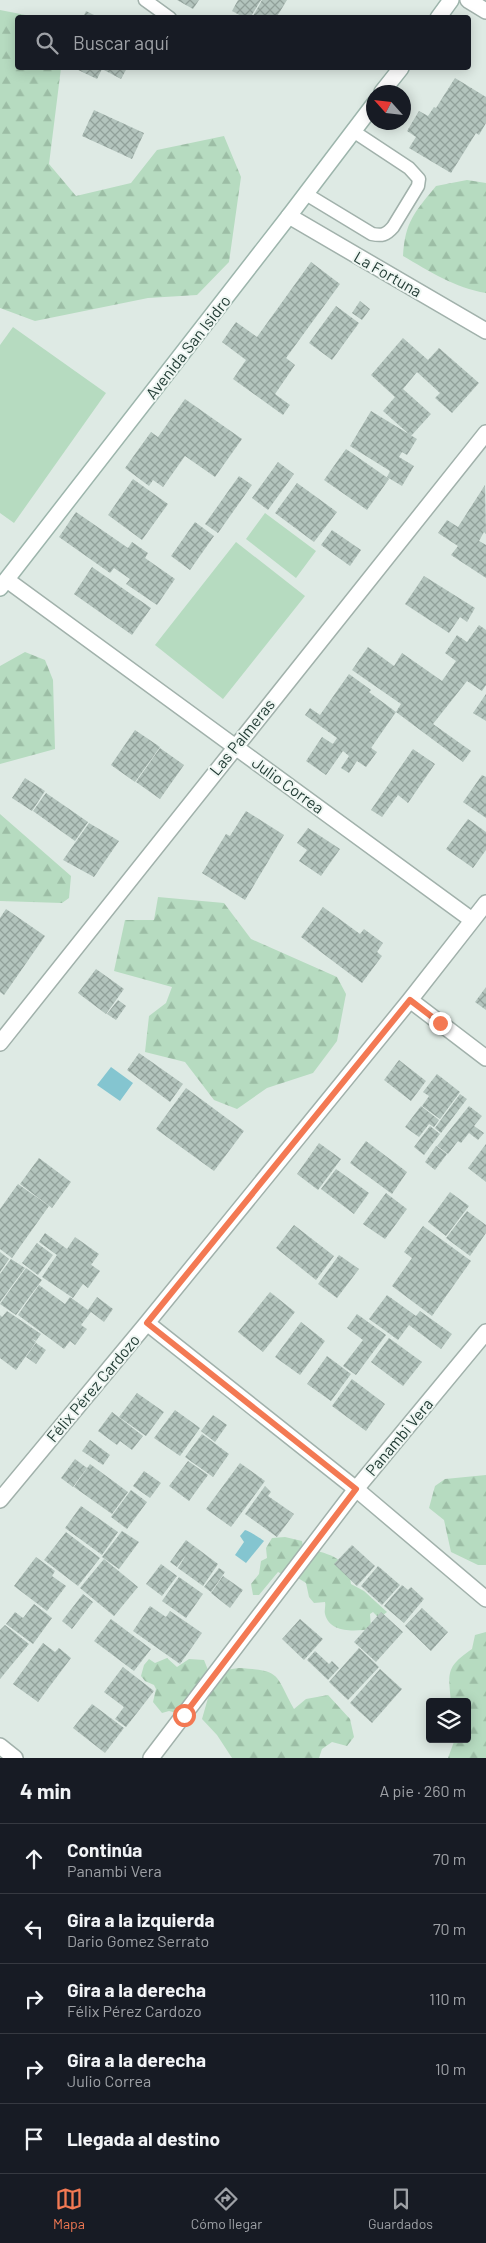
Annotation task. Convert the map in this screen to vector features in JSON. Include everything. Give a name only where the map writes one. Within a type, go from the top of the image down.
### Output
[{"type":"street","points":[[440,15],[451,0]]},
{"type":"street","points":[[468,0],[486,11]]},
{"type":"street","points":[[388,85],[399,70]]},
{"type":"street","name":"Avenida San Isidro","points":[[3,584],[366,114]]},
{"type":"street","name":"La Fortuna","points":[[289,216],[486,331]]},
{"type":"street","name":"Las Palmeras","points":[[0,1044],[234,746],[486,433]]},
{"type":"street","name":"Julio Correa","points":[[3,584],[234,746],[472,920]]},
{"type":"street","name":"Félix Pérez Cardozo","points":[[0,1498],[147,1323],[410,1000],[486,903]]},
{"type":"street","points":[[410,1000],[486,1058]]},
{"type":"street","points":[[147,1323],[356,1489],[486,1599]]},
{"type":"street","name":"Panambi Vera","points":[[151,1758],[356,1489],[486,1332]]},
{"type":"street","points":[[0,1746],[14,1758]]},
{"type":"lane","points":[[145,0],[166,15]]},
{"type":"lane","points":[[306,194],[372,234],[380,236],[388,233],[393,227],[418,186],[419,179],[409,168],[353,131]]},
{"type":"green space","points":[[0,10],[26,15],[15,15],[15,70],[61,70],[49,164],[76,196],[131,183],[157,150],[224,136],[241,177],[229,262],[197,295],[148,298],[35,321],[0,308]]},
{"type":"green space","points":[[467,180],[486,183],[486,293],[453,283],[403,256],[406,234],[412,218],[436,186]]},
{"type":"green space","points":[[13,327],[106,393],[14,523],[0,513],[0,345]]},
{"type":"green space","points":[[265,513],[316,551],[296,578],[246,539]]},
{"type":"green space","points":[[236,542],[305,596],[223,699],[155,645]]},
{"type":"green space","points":[[25,652],[45,660],[53,680],[55,749],[0,764],[0,666]]},
{"type":"green space","points":[[0,814],[71,876],[69,898],[62,903],[0,901]]},
{"type":"green space","points":[[158,897],[224,903],[251,939],[337,977],[346,994],[337,1041],[313,1073],[267,1088],[237,1109],[214,1100],[185,1062],[145,1052],[149,1016],[166,1003],[172,987],[114,971],[125,920],[154,920]]},
{"type":"green space","points":[[486,1475],[486,1565],[478,1565],[451,1552],[444,1520],[429,1508],[435,1486],[445,1479]]},
{"type":"green space","points":[[285,1537],[302,1541],[303,1547],[328,1554],[341,1561],[349,1574],[351,1584],[364,1591],[387,1612],[379,1618],[373,1612],[370,1614],[371,1629],[344,1630],[338,1628],[328,1620],[325,1613],[325,1602],[314,1603],[309,1597],[306,1583],[298,1578],[292,1579],[278,1572],[259,1595],[253,1595],[251,1584],[259,1574],[261,1561],[267,1558],[266,1548],[272,1538]]},
{"type":"green space","points":[[486,1632],[486,1758],[448,1758],[454,1743],[471,1743],[471,1698],[451,1698],[449,1677],[457,1661],[472,1649],[475,1635]]},
{"type":"green space","points":[[167,1658],[177,1667],[189,1659],[204,1660],[208,1670],[210,1688],[184,1715],[169,1711],[162,1713],[153,1702],[156,1689],[154,1685],[145,1681],[141,1676],[144,1665],[149,1659],[155,1663]]},
{"type":"green space","points":[[239,1668],[263,1671],[275,1676],[294,1709],[306,1699],[328,1695],[350,1719],[354,1737],[347,1746],[332,1742],[322,1749],[319,1758],[232,1758],[217,1735],[202,1719],[210,1691],[225,1670]]},
{"type":"water","points":[[111,1067],[133,1083],[120,1101],[97,1085]]},
{"type":"water","points":[[245,1530],[264,1541],[246,1563],[235,1555],[244,1542],[240,1536]]},
{"type":"building","points":[[177,0],[199,0],[193,9]]},
{"type":"building","points":[[238,0],[261,0],[252,15],[239,15],[232,11]]},
{"type":"building","points":[[262,0],[287,0],[278,15],[254,15]]},
{"type":"building","points":[[86,11],[94,15],[84,15]]},
{"type":"building","points":[[78,70],[102,70],[97,79]]},
{"type":"building","points":[[104,70],[126,70],[121,79]]},
{"type":"building","points":[[455,78],[486,97],[486,123],[479,135],[476,133],[451,173],[409,148],[416,137],[407,131],[411,130],[411,124],[419,111],[428,116],[434,107],[436,108]]},
{"type":"building","points":[[94,110],[144,133],[132,159],[82,136]]},
{"type":"building","points":[[311,262],[340,284],[286,358],[295,365],[275,394],[290,405],[283,415],[233,379],[246,360],[222,342],[236,322],[257,337]]},
{"type":"building","points":[[360,301],[370,309],[362,320],[352,313]]},
{"type":"building","points":[[336,306],[359,323],[332,360],[309,343]]},
{"type":"building","points":[[403,338],[428,360],[439,348],[479,383],[452,413],[435,398],[440,393],[417,372],[403,389],[431,414],[411,436],[383,411],[395,397],[371,375]]},
{"type":"building","points":[[185,399],[242,439],[215,477],[185,456],[163,487],[153,480],[149,486],[125,468],[151,432],[158,437]]},
{"type":"building","points":[[371,411],[417,439],[407,455],[402,452],[399,457],[414,466],[402,486],[387,477],[390,471],[350,446]]},
{"type":"building","points":[[346,449],[389,479],[367,510],[324,480]]},
{"type":"building","points":[[278,462],[294,474],[268,510],[252,498]]},
{"type":"building","points":[[239,476],[252,485],[218,533],[205,524]]},
{"type":"building","points":[[133,479],[168,504],[142,540],[108,515]]},
{"type":"building","points":[[297,483],[337,512],[314,542],[275,513]]},
{"type":"building","points":[[485,485],[486,534],[484,532],[479,541],[486,545],[486,578],[451,555],[458,546],[438,533],[447,520],[458,527]]},
{"type":"building","points":[[76,512],[128,548],[132,542],[148,553],[145,558],[175,579],[157,605],[126,584],[130,579],[114,568],[110,573],[59,537]]},
{"type":"building","points":[[195,522],[214,536],[190,570],[171,556]]},
{"type":"building","points":[[332,530],[361,550],[350,566],[321,545]]},
{"type":"building","points":[[92,567],[151,608],[132,635],[74,594]]},
{"type":"building","points":[[424,576],[475,608],[467,622],[460,617],[449,633],[405,604]]},
{"type":"building","points":[[479,625],[486,630],[486,685],[482,691],[467,681],[433,724],[471,751],[463,762],[396,712],[401,704],[352,670],[368,647],[394,666],[402,653],[442,681],[456,661],[445,653],[457,635],[467,642]]},
{"type":"building","points":[[349,674],[396,712],[371,748],[377,752],[366,767],[357,761],[349,773],[341,768],[349,756],[343,751],[326,775],[306,761],[322,737],[333,744],[337,738],[305,715],[310,708],[320,715]]},
{"type":"building","points":[[486,694],[486,721],[473,713]]},
{"type":"building","points":[[135,730],[160,747],[135,782],[111,765]]},
{"type":"building","points":[[160,748],[184,765],[160,799],[136,782]]},
{"type":"building","points":[[413,749],[435,764],[408,803],[398,795],[382,817],[371,810]]},
{"type":"building","points":[[482,775],[486,777],[486,818],[463,802]]},
{"type":"building","points":[[25,778],[45,791],[32,811],[12,798]]},
{"type":"building","points":[[46,793],[88,822],[75,841],[33,811]]},
{"type":"building","points":[[246,811],[284,835],[245,900],[202,873],[226,834],[230,836]]},
{"type":"building","points":[[468,819],[486,832],[486,850],[473,868],[446,849]]},
{"type":"building","points":[[89,823],[119,841],[94,877],[63,860]]},
{"type":"building","points":[[308,828],[340,849],[321,876],[299,861],[307,850],[297,843]]},
{"type":"building","points":[[323,907],[360,934],[364,929],[383,943],[377,952],[382,956],[362,983],[301,937]]},
{"type":"building","points":[[6,909],[45,936],[4,995],[0,992],[0,918]]},
{"type":"building","points":[[96,969],[124,989],[106,1014],[78,993]]},
{"type":"building","points":[[486,987],[486,1010],[475,1002]]},
{"type":"building","points":[[118,1000],[126,1006],[116,1020],[107,1014]]},
{"type":"building","points":[[139,1053],[183,1084],[170,1102],[127,1070]]},
{"type":"building","points":[[399,1060],[426,1081],[411,1101],[384,1080]]},
{"type":"building","points":[[437,1074],[460,1092],[440,1119],[422,1106],[429,1096],[423,1092]]},
{"type":"building","points":[[186,1088],[244,1131],[214,1171],[156,1129]]},
{"type":"building","points":[[460,1094],[467,1099],[441,1133],[435,1128]]},
{"type":"building","points":[[421,1106],[439,1120],[434,1127],[429,1124],[419,1137],[405,1127]]},
{"type":"building","points":[[469,1106],[482,1116],[474,1126],[484,1133],[478,1140],[469,1133],[461,1143],[458,1141],[448,1154],[437,1146]]},
{"type":"building","points":[[430,1126],[440,1134],[424,1155],[414,1147]]},
{"type":"building","points":[[366,1141],[407,1172],[392,1194],[350,1163]]},
{"type":"building","points":[[319,1143],[341,1159],[318,1190],[297,1174]]},
{"type":"building","points":[[486,1144],[486,1182],[468,1168]]},
{"type":"building","points":[[436,1146],[447,1154],[435,1170],[425,1162]]},
{"type":"building","points":[[39,1158],[71,1182],[52,1208],[20,1184]]},
{"type":"building","points":[[336,1169],[369,1193],[354,1214],[321,1189]]},
{"type":"building","points":[[18,1184],[49,1206],[12,1258],[0,1249],[0,1209]]},
{"type":"building","points":[[450,1192],[469,1206],[446,1236],[428,1222]]},
{"type":"building","points":[[386,1193],[407,1209],[385,1239],[363,1224]]},
{"type":"building","points":[[467,1211],[486,1225],[486,1233],[470,1256],[446,1238]]},
{"type":"building","points":[[294,1225],[334,1256],[316,1280],[276,1248]]},
{"type":"building","points":[[423,1226],[471,1261],[432,1316],[392,1286],[412,1258],[404,1252]]},
{"type":"building","points":[[45,1233],[67,1249],[75,1237],[99,1254],[91,1265],[100,1271],[88,1288],[83,1284],[73,1298],[42,1277],[57,1255],[39,1242]]},
{"type":"building","points":[[37,1243],[53,1255],[38,1275],[22,1263]]},
{"type":"building","points":[[0,1252],[9,1259],[0,1272]]},
{"type":"building","points":[[339,1255],[359,1269],[337,1298],[318,1284]]},
{"type":"building","points":[[11,1259],[25,1268],[0,1302],[0,1274]]},
{"type":"building","points":[[26,1268],[42,1280],[16,1315],[0,1304]]},
{"type":"building","points":[[39,1285],[65,1304],[70,1297],[88,1310],[97,1297],[113,1309],[104,1322],[91,1312],[81,1325],[87,1329],[75,1345],[70,1341],[64,1349],[18,1315]]},
{"type":"building","points":[[270,1292],[295,1312],[263,1352],[238,1332]]},
{"type":"building","points":[[387,1295],[416,1316],[420,1311],[452,1334],[441,1349],[409,1325],[398,1340],[369,1319]]},
{"type":"building","points":[[7,1311],[41,1334],[36,1341],[31,1338],[36,1342],[16,1370],[0,1358],[0,1315],[2,1317]]},
{"type":"building","points":[[357,1314],[386,1335],[356,1375],[343,1366],[363,1340],[347,1328]]},
{"type":"building","points":[[301,1322],[325,1341],[300,1375],[275,1357]]},
{"type":"building","points":[[389,1338],[422,1362],[403,1386],[371,1362]]},
{"type":"building","points":[[36,1343],[46,1350],[36,1364],[26,1357]]},
{"type":"building","points":[[327,1356],[351,1374],[331,1401],[307,1384]]},
{"type":"building","points":[[352,1379],[385,1404],[366,1431],[332,1406]]},
{"type":"building","points":[[137,1393],[164,1412],[146,1436],[119,1417]]},
{"type":"building","points":[[175,1410],[200,1428],[180,1456],[154,1438]]},
{"type":"building","points":[[112,1412],[143,1436],[132,1450],[120,1441],[117,1445],[98,1431]]},
{"type":"building","points":[[213,1415],[227,1425],[215,1442],[201,1431]]},
{"type":"building","points":[[202,1434],[229,1454],[213,1477],[185,1457]]},
{"type":"building","points":[[90,1440],[110,1455],[103,1465],[82,1451]]},
{"type":"building","points":[[75,1459],[87,1468],[73,1487],[61,1478]]},
{"type":"building","points":[[188,1461],[208,1475],[189,1501],[169,1486]]},
{"type":"building","points":[[240,1463],[265,1481],[231,1527],[206,1509]]},
{"type":"building","points":[[90,1464],[128,1492],[112,1514],[74,1487]]},
{"type":"building","points":[[144,1471],[161,1483],[150,1498],[133,1486]]},
{"type":"building","points":[[265,1486],[271,1492],[268,1496],[294,1514],[277,1537],[245,1514]]},
{"type":"building","points":[[131,1490],[147,1502],[127,1529],[111,1517]]},
{"type":"building","points":[[81,1506],[118,1532],[102,1555],[65,1528]]},
{"type":"building","points":[[122,1531],[139,1542],[119,1569],[102,1557]]},
{"type":"building","points":[[66,1532],[100,1558],[78,1586],[44,1560]]},
{"type":"building","points":[[186,1540],[218,1564],[203,1586],[178,1568],[186,1555],[177,1567],[170,1562]]},
{"type":"building","points":[[352,1545],[375,1566],[357,1586],[334,1564]]},
{"type":"building","points":[[36,1557],[55,1571],[52,1576],[66,1586],[47,1611],[14,1586]]},
{"type":"building","points":[[104,1559],[138,1587],[114,1616],[80,1588]]},
{"type":"building","points":[[161,1564],[177,1576],[162,1596],[146,1584]]},
{"type":"building","points":[[378,1566],[400,1585],[382,1605],[361,1586]]},
{"type":"building","points":[[219,1568],[225,1572],[211,1592],[204,1587]]},
{"type":"building","points":[[223,1576],[243,1590],[230,1608],[211,1593]]},
{"type":"building","points":[[179,1577],[203,1594],[186,1618],[162,1601]]},
{"type":"building","points":[[402,1585],[408,1590],[411,1587],[424,1599],[404,1623],[384,1606]]},
{"type":"building","points":[[83,1594],[93,1602],[72,1629],[62,1621]]},
{"type":"building","points":[[34,1604],[52,1618],[33,1644],[6,1624],[15,1612],[23,1618]]},
{"type":"building","points":[[150,1606],[166,1617],[170,1611],[202,1633],[180,1664],[133,1631]]},
{"type":"building","points":[[422,1608],[448,1632],[431,1651],[405,1626]]},
{"type":"building","points":[[381,1612],[403,1632],[376,1662],[354,1642]]},
{"type":"building","points":[[111,1619],[151,1649],[134,1671],[94,1641]]},
{"type":"building","points":[[300,1619],[323,1639],[304,1660],[282,1639]]},
{"type":"building","points":[[5,1625],[29,1644],[0,1679],[0,1630]]},
{"type":"building","points":[[43,1643],[55,1652],[59,1648],[71,1658],[38,1702],[13,1684]]},
{"type":"building","points":[[359,1648],[379,1667],[348,1700],[329,1682]]},
{"type":"building","points":[[315,1651],[329,1664],[332,1661],[339,1668],[328,1680],[307,1660]]},
{"type":"building","points":[[123,1667],[154,1691],[126,1727],[115,1719],[124,1707],[104,1692]]},
{"type":"building","points":[[380,1669],[402,1689],[372,1723],[350,1703]]},
{"type":"building","points":[[92,1704],[124,1728],[105,1753],[73,1728]]},
{"type":"route","points":[[184,1715],[356,1489],[147,1323],[410,1000],[440,1023]]}]
